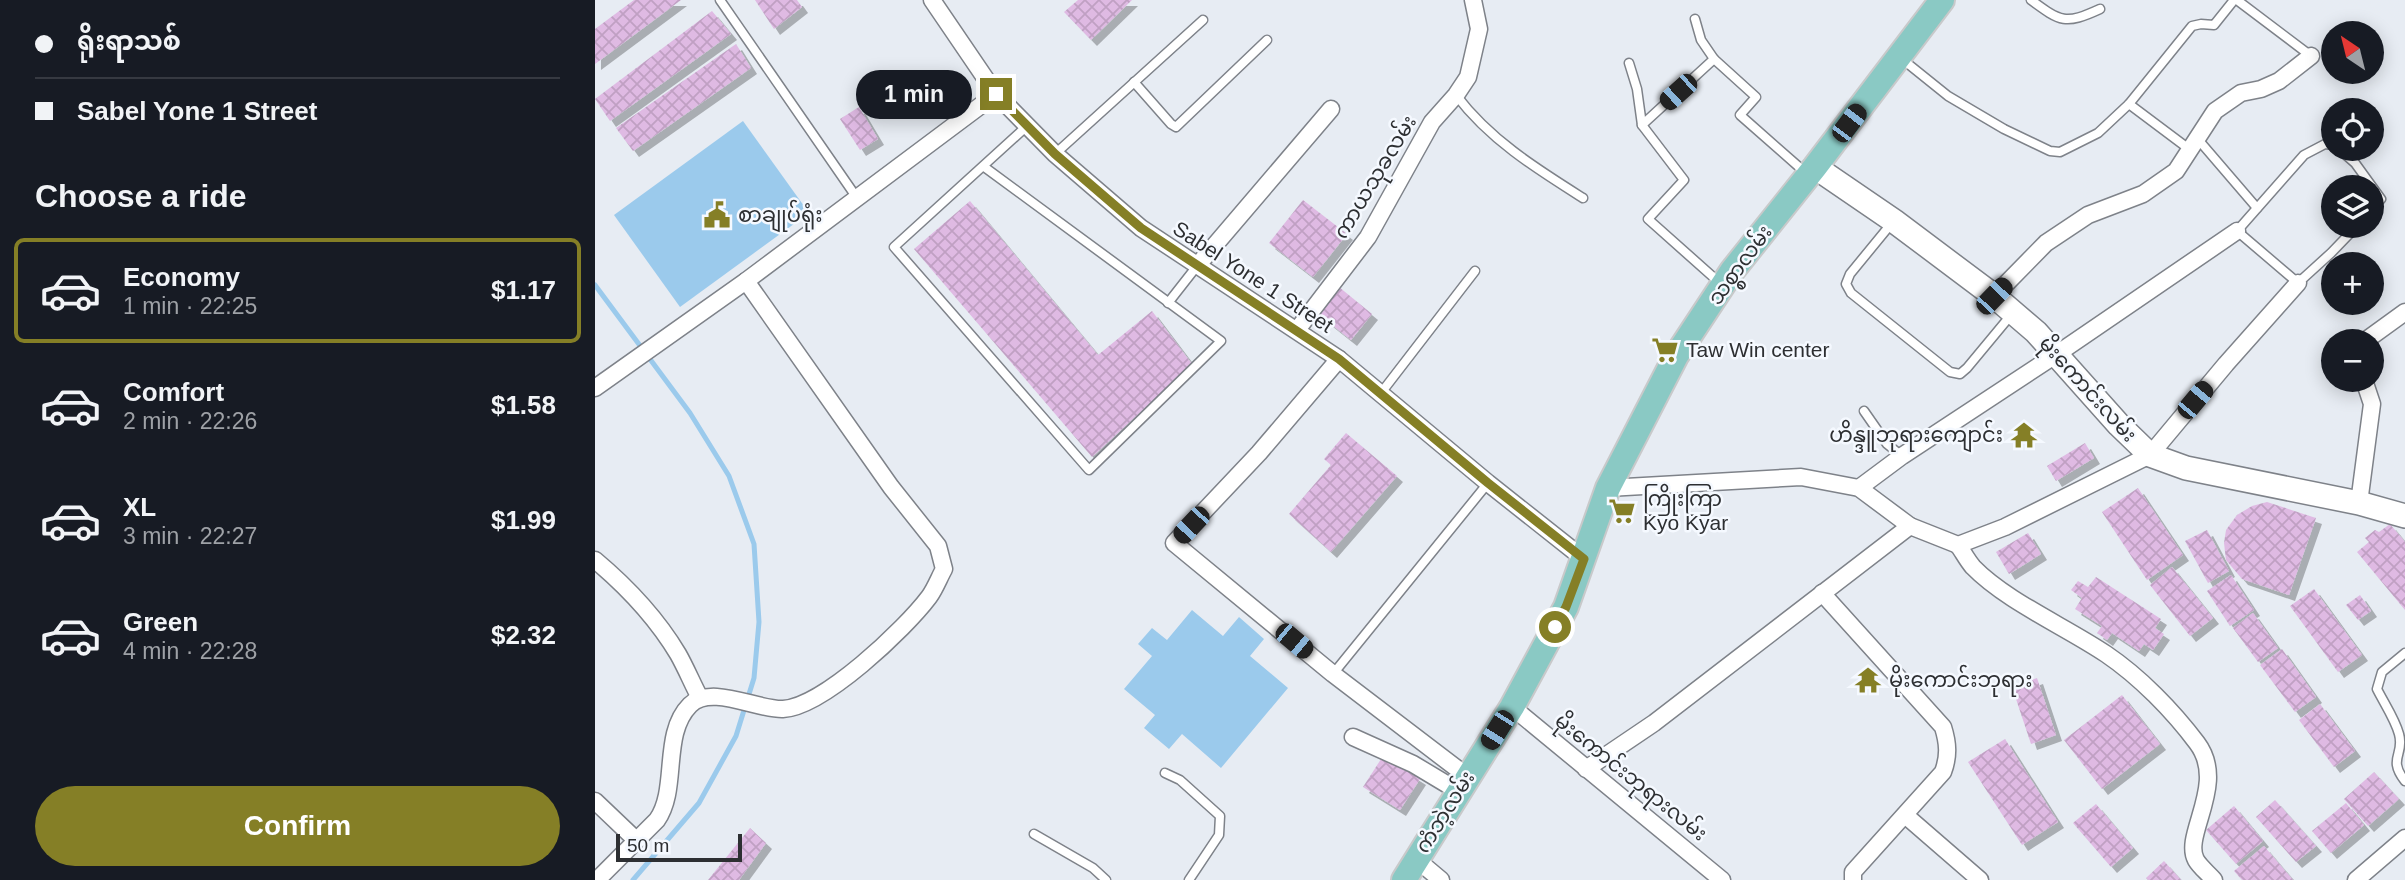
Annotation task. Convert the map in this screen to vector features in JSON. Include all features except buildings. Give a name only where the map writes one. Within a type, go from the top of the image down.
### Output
[{"type":"main road","name":"သစ္စာလမ်း","points":[[1584,559],[1608,488],[1676,356],[1723,286],[1900,57],[1932,4]]},
{"type":"main road","name":"မိုးကောင်းလမ်း","points":[[1812,171],[1894,221],[1994,296],[2036,332],[2150,456],[2186,468],[2359,503],[2405,516]]},
{"type":"main road","name":"ကံဘဲ့လမ်း","points":[[1410,870],[1512,707],[1566,607],[1584,559]]},
{"type":"street","name":"Sabel Yone 1 Street","points":[[932,0],[996,94],[1055,154],[1141,228],[1339,359],[1584,559]]},
{"type":"street","name":"ကာယသုခလမ်း","points":[[1297,330],[1368,237],[1432,122],[1456,96],[1468,77],[1479,29],[1472,0]]},
{"type":"street","points":[[1994,296],[2046,243],[2088,215],[2143,194],[2176,172],[2215,111],[2241,93],[2261,89],[2279,81],[2311,56]]},
{"type":"street","points":[[595,388],[746,281],[996,94]]},
{"type":"street","points":[[1197,266],[1331,109]]},
{"type":"street","points":[[1859,488],[1902,456],[2237,231]]},
{"type":"street","points":[[597,880],[664,810],[674,742],[683,713],[700,698],[725,697],[783,709],[813,700],[842,680],[905,625],[931,595],[944,569],[938,547],[891,487],[746,281]]},
{"type":"street","points":[[1958,545],[2005,527],[2150,456],[2298,283]]},
{"type":"street","points":[[2382,329],[2405,312]]},
{"type":"street","points":[[1339,359],[1259,453],[1174,543],[1463,784]]},
{"type":"street","points":[[2359,503],[2372,404],[2368,392]]},
{"type":"street","points":[[1608,488],[1801,477],[1859,488],[1910,526],[1958,545],[1972,566],[1997,587],[2108,656],[2150,691],[2204,752],[2209,768],[2194,848],[2195,859],[2214,880]]},
{"type":"street","points":[[1587,769],[1654,723],[1910,526]]},
{"type":"street","points":[[595,560],[616,578],[655,622],[677,653],[700,698]]},
{"type":"street","points":[[1822,593],[1943,727],[1947,740],[1948,758],[1943,772],[1853,872],[1853,880]]},
{"type":"street","name":"မိုးကောင်းဘုရားလမ်း","points":[[1512,707],[1722,880]]},
{"type":"street","points":[[1353,737],[1463,784]]},
{"type":"street","points":[[595,801],[636,840]]},
{"type":"street","points":[[1905,815],[1980,880]]},
{"type":"street","points":[[2355,880],[2405,838]]},
{"type":"street","points":[[1410,870],[1441,880]]},
{"type":"lane","points":[[720,0],[857,198]]},
{"type":"lane","points":[[2031,0],[2056,19],[2079,19],[2100,9]]},
{"type":"lane","points":[[1900,57],[1948,96],[2004,130],[2050,151],[2060,152],[2098,133],[2129,104],[2192,26],[2214,25],[2235,0],[2311,56]]},
{"type":"lane","points":[[1695,19],[1701,40],[1714,59],[1756,97],[1740,115],[1812,171]]},
{"type":"lane","points":[[1055,154],[1203,20]]},
{"type":"lane","points":[[1134,82],[1176,127],[1267,40]]},
{"type":"lane","points":[[1642,125],[1714,59]]},
{"type":"lane","points":[[1629,63],[1637,89],[1642,125],[1684,180],[1648,219],[1723,286]]},
{"type":"lane","points":[[1456,96],[1472,116],[1519,158],[1583,198]]},
{"type":"lane","points":[[2129,104],[2193,143],[2257,208]]},
{"type":"lane","points":[[983,166],[1221,341],[1089,470],[894,247],[983,166],[1027,126]]},
{"type":"lane","points":[[2321,146],[2304,155],[2237,231],[2298,283],[2345,238]]},
{"type":"lane","points":[[2353,161],[2364,175]]},
{"type":"lane","points":[[1894,221],[1850,274],[1846,284],[1851,293],[1950,372],[1960,374],[1967,368],[2013,313]]},
{"type":"lane","points":[[1168,303],[1197,266]]},
{"type":"lane","points":[[1381,393],[1475,271]]},
{"type":"lane","points":[[1864,411],[1887,444],[1902,456]]},
{"type":"lane","points":[[1333,674],[1488,483]]},
{"type":"lane","points":[[2405,653],[2382,672],[2377,689],[2400,736],[2395,764],[2405,782]]},
{"type":"lane","points":[[1165,773],[1179,780],[1220,816],[1219,835],[1189,880]]},
{"type":"lane","points":[[1034,834],[1093,868],[1106,880]]},
{"type":"water","points":[[743,121],[809,213],[680,307],[614,215]]},
{"type":"water","points":[[1192,610],[1223,636],[1239,617],[1264,639],[1250,656],[1288,688],[1221,768],[1182,734],[1169,749],[1144,728],[1155,715],[1124,689],[1152,656],[1138,644],[1152,628],[1167,640]]},
{"type":"waterway","points":[[595,285],[690,413],[729,476],[754,544],[759,622],[754,678],[736,736],[699,803],[633,880]]},
{"type":"place","name":"စာချုပ်ရုံး","points":[[717,215]]},
{"type":"place","name":"Taw Win center","points":[[1665,350]]},
{"type":"place","name":"ဟိန္ဒူဘုရားကျောင်း","points":[[2024,435]]},
{"type":"place","name":"ကြိုးကြာ Kyo Kyar","points":[[1622,511]]},
{"type":"place","name":"မိုးကောင်းဘုရား","points":[[1868,680]]},
{"type":"route","points":[[996,94],[1055,154],[1141,228],[1339,359],[1584,559],[1566,607],[1555,627]]}]
